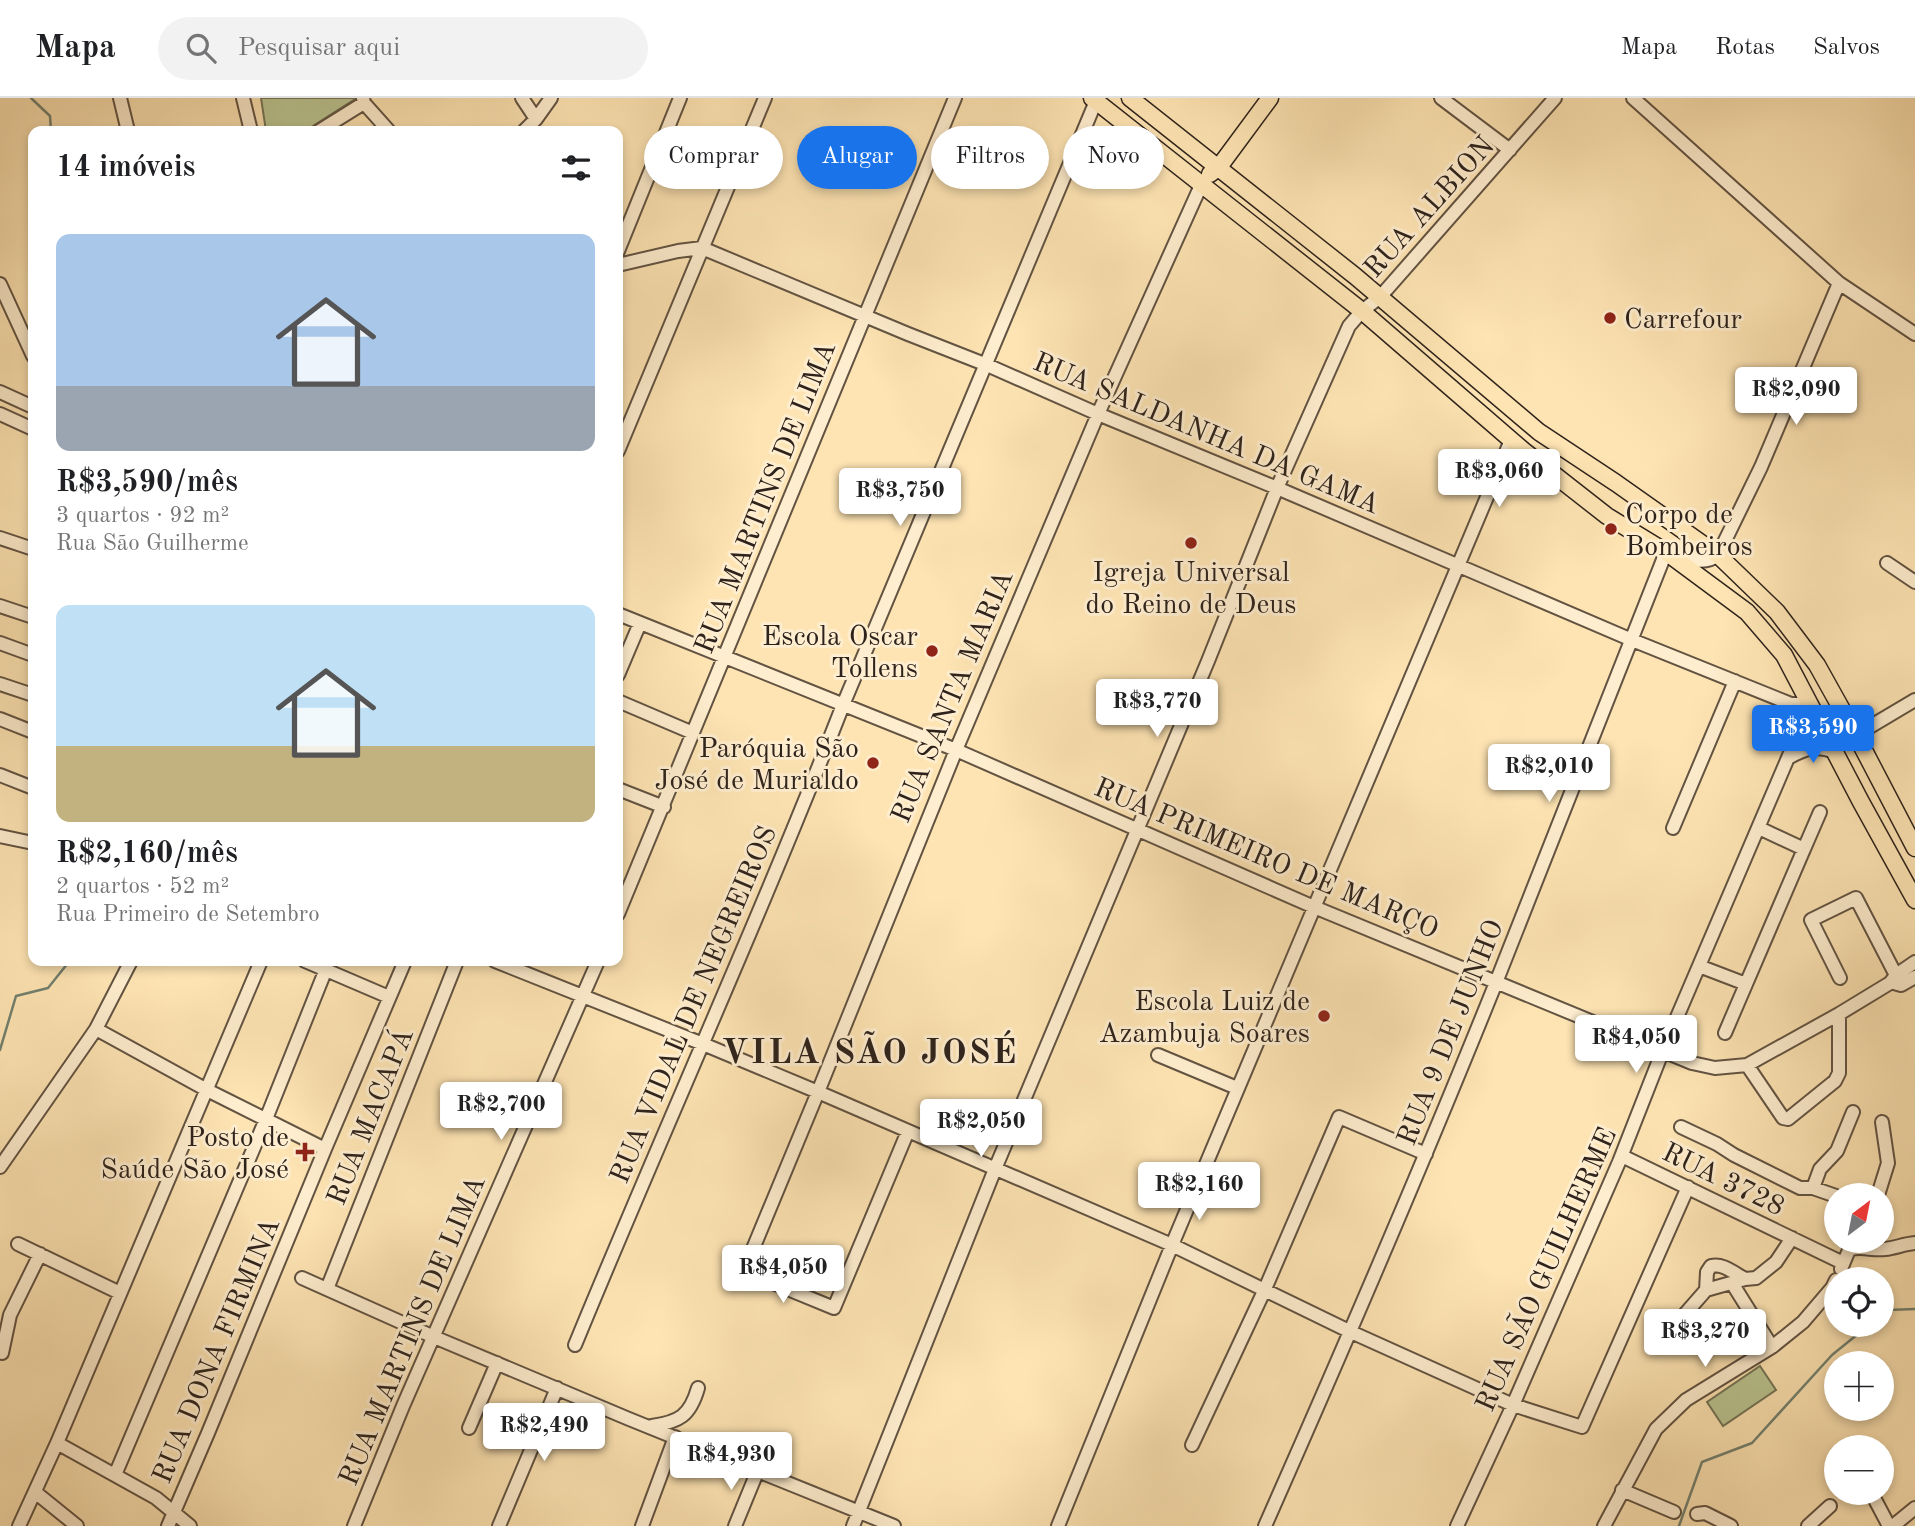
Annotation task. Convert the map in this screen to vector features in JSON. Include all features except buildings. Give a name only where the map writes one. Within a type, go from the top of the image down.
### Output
[{"type":"main road","points":[[1130,98],[1380,297],[1539,432],[1718,555],[1777,612],[1817,665],[1915,849]]},
{"type":"main road","name":"RUA SANTA MARIA","points":[[1202,183],[1219,167],[1270,98]]},
{"type":"main road","points":[[1094,100],[1362,311],[1511,440],[1606,516],[1667,552],[1747,612],[1784,655],[1915,900]]},
{"type":"street","points":[[120,98],[127,126]]},
{"type":"street","points":[[243,98],[250,126]]},
{"type":"street","points":[[522,98],[536,119]]},
{"type":"street","points":[[529,126],[551,98]]},
{"type":"street","points":[[623,239],[680,98]]},
{"type":"street","points":[[623,439],[765,98]]},
{"type":"street","name":"RUA MARTINS DE LIMA","points":[[623,902],[955,98]]},
{"type":"street","points":[[1441,98],[1510,149]]},
{"type":"street","name":"RUA ALBION","points":[[853,1526],[995,1169],[1138,830],[1277,488],[1349,326],[1380,297],[1555,98]]},
{"type":"street","points":[[1633,98],[1839,283],[1915,334]]},
{"type":"street","points":[[326,126],[364,100],[385,126]]},
{"type":"street","name":"RUA VIDAL DE NEGREIROS","points":[[575,1345],[987,365],[1094,100]]},
{"type":"street","name":"RUA SANTA MARIA","points":[[750,1256],[956,750],[1098,414],[1202,183]]},
{"type":"street","points":[[623,264],[702,248]]},
{"type":"street","name":"RUA SALDANHA DA GAMA","points":[[702,248],[987,365],[1632,640],[1791,704],[1811,704]]},
{"type":"street","points":[[1667,552],[1700,561],[1709,561],[1718,555],[1761,467],[1839,283]]},
{"type":"street","points":[[0,284],[28,345]]},
{"type":"street","points":[[0,392],[28,405]]},
{"type":"street","points":[[0,414],[28,426]]},
{"type":"street","points":[[1058,1526],[1237,1088],[1384,746],[1511,440]]},
{"type":"street","points":[[0,538],[28,547]]},
{"type":"street","name":"RUA 9 DE JUNHO","points":[[1265,1526],[1426,1154],[1667,552]]},
{"type":"street","points":[[1887,563],[1915,582]]},
{"type":"street","points":[[0,606],[28,615]]},
{"type":"street","name":"RUA PRIMEIRO DE MARÇO","points":[[623,616],[956,750],[1314,907],[1703,1066],[1715,1068],[1746,1065],[1896,981],[1915,962]]},
{"type":"street","points":[[623,663],[640,623]]},
{"type":"street","points":[[0,643],[28,653]]},
{"type":"street","points":[[1673,828],[1735,681]]},
{"type":"street","points":[[0,684],[28,693]]},
{"type":"street","points":[[1856,735],[1915,700]]},
{"type":"street","points":[[623,703],[693,733]]},
{"type":"street","name":"RUA SÃO GUILHERME","points":[[1457,1526],[1622,1156],[1663,1050],[1811,704]]},
{"type":"street","points":[[0,719],[28,730]]},
{"type":"street","points":[[1788,759],[1802,750],[1821,747],[1835,752]]},
{"type":"street","points":[[0,775],[28,786]]},
{"type":"street","points":[[623,791],[664,807]]},
{"type":"street","points":[[1725,1033],[1820,812]]},
{"type":"street","points":[[1759,828],[1804,849]]},
{"type":"street","points":[[0,836],[28,843]]},
{"type":"street","points":[[1840,978],[1811,920],[1856,898],[1896,981]]},
{"type":"street","points":[[0,1167],[96,1029],[128,966]]},
{"type":"street","points":[[19,1526],[58,1443],[259,966]]},
{"type":"street","points":[[317,966],[389,996]]},
{"type":"street","name":"RUA DONA FIRMINA","points":[[168,1526],[403,966]]},
{"type":"street","name":"RUA MACAPÁ","points":[[327,1289],[455,966]]},
{"type":"street","points":[[508,966],[818,1092],[1172,1245],[1351,1332],[1513,1405],[1582,1427],[1688,1187]]},
{"type":"street","name":"RUA MARTINS DE LIMA","points":[[354,1526],[403,1406],[596,966]]},
{"type":"street","points":[[1699,966],[1746,984]]},
{"type":"street","points":[[115,1475],[326,970]]},
{"type":"street","name":"RUA PRIMEIRO DE MARÇO","points":[[1896,981],[1915,977]]},
{"type":"street","points":[[1746,1065],[1783,1118],[1788,1119],[1835,1082],[1839,1073],[1839,1014]]},
{"type":"street","points":[[96,1029],[207,1090],[325,1149]]},
{"type":"street","points":[[1158,1055],[1237,1088]]},
{"type":"street","points":[[1813,1188],[1820,1170],[1837,1151],[1853,1112]]},
{"type":"street","points":[[1192,1445],[1265,1289],[1339,1116],[1426,1154]]},
{"type":"street","points":[[1882,1122],[1888,1163],[1882,1183]]},
{"type":"street","points":[[1681,1127],[1800,1188],[1824,1192]]},
{"type":"street","points":[[744,1271],[834,1308],[908,1131]]},
{"type":"street","name":"RUA 3728","points":[[1622,1156],[1792,1238],[1845,1259]]},
{"type":"street","points":[[1685,1314],[1706,1290],[1756,1278],[1776,1262],[1792,1238]]},
{"type":"street","points":[[1894,1246],[1915,1243]]},
{"type":"street","points":[[18,1244],[120,1293]]},
{"type":"street","points":[[1842,1267],[1848,1253]]},
{"type":"street","points":[[2,1353],[10,1315],[40,1254]]},
{"type":"street","points":[[1706,1290],[1707,1272],[1711,1266],[1718,1264],[1745,1279]]},
{"type":"street","points":[[302,1278],[434,1337],[894,1526]]},
{"type":"street","points":[[1732,1283],[1772,1347]]},
{"type":"street","points":[[1604,1526],[1656,1429],[1686,1400],[1772,1347],[1803,1322],[1824,1297]]},
{"type":"street","points":[[469,1428],[497,1363]]},
{"type":"street","points":[[499,1526],[557,1388]]},
{"type":"street","points":[[650,1427],[668,1424],[686,1415],[694,1404],[698,1388]]},
{"type":"street","points":[[642,1526],[675,1437]]},
{"type":"street","points":[[58,1443],[156,1498],[190,1526]]},
{"type":"street","points":[[735,1526],[758,1470]]},
{"type":"street","points":[[1622,1490],[1674,1512]]},
{"type":"street","points":[[35,1492],[77,1526]]},
{"type":"street","points":[[1879,1505],[1891,1526],[1915,1508]]},
{"type":"street","points":[[1808,1526],[1830,1506]]},
{"type":"street","points":[[1697,1514],[1705,1513],[1731,1526]]},
{"type":"green space","points":[[261,98],[355,98],[313,126],[265,126]]},
{"type":"green space","points":[[1760,1366],[1776,1390],[1723,1426],[1707,1402]]},
{"type":"waterway","points":[[31,98],[50,116],[51,126]]},
{"type":"waterway","points":[[0,1050],[16,996],[48,988],[66,966]]},
{"type":"waterway","points":[[1894,1310],[1915,1309]]},
{"type":"waterway","points":[[1679,1526],[1702,1462],[1752,1443],[1832,1355],[1854,1337]]},
{"type":"place","name":"Carrefour","points":[[1610,318]]},
{"type":"place","name":"Corpo de Bombeiros","points":[[1611,529]]},
{"type":"place","name":"Igreja Universal do Reino de Deus","points":[[1191,543]]},
{"type":"place","name":"Escola Oscar Tollens","points":[[932,651]]},
{"type":"place","name":"Paróquia São José de Murialdo","points":[[873,763]]},
{"type":"place","name":"Escola Luiz de Azambuja Soares","points":[[1324,1016]]},
{"type":"place","name":"Posto de Saúde São José","points":[[305,1152]]},
{"type":"district","name":"VILA SÃO JOSÉ","points":[[870,1051]]}]
